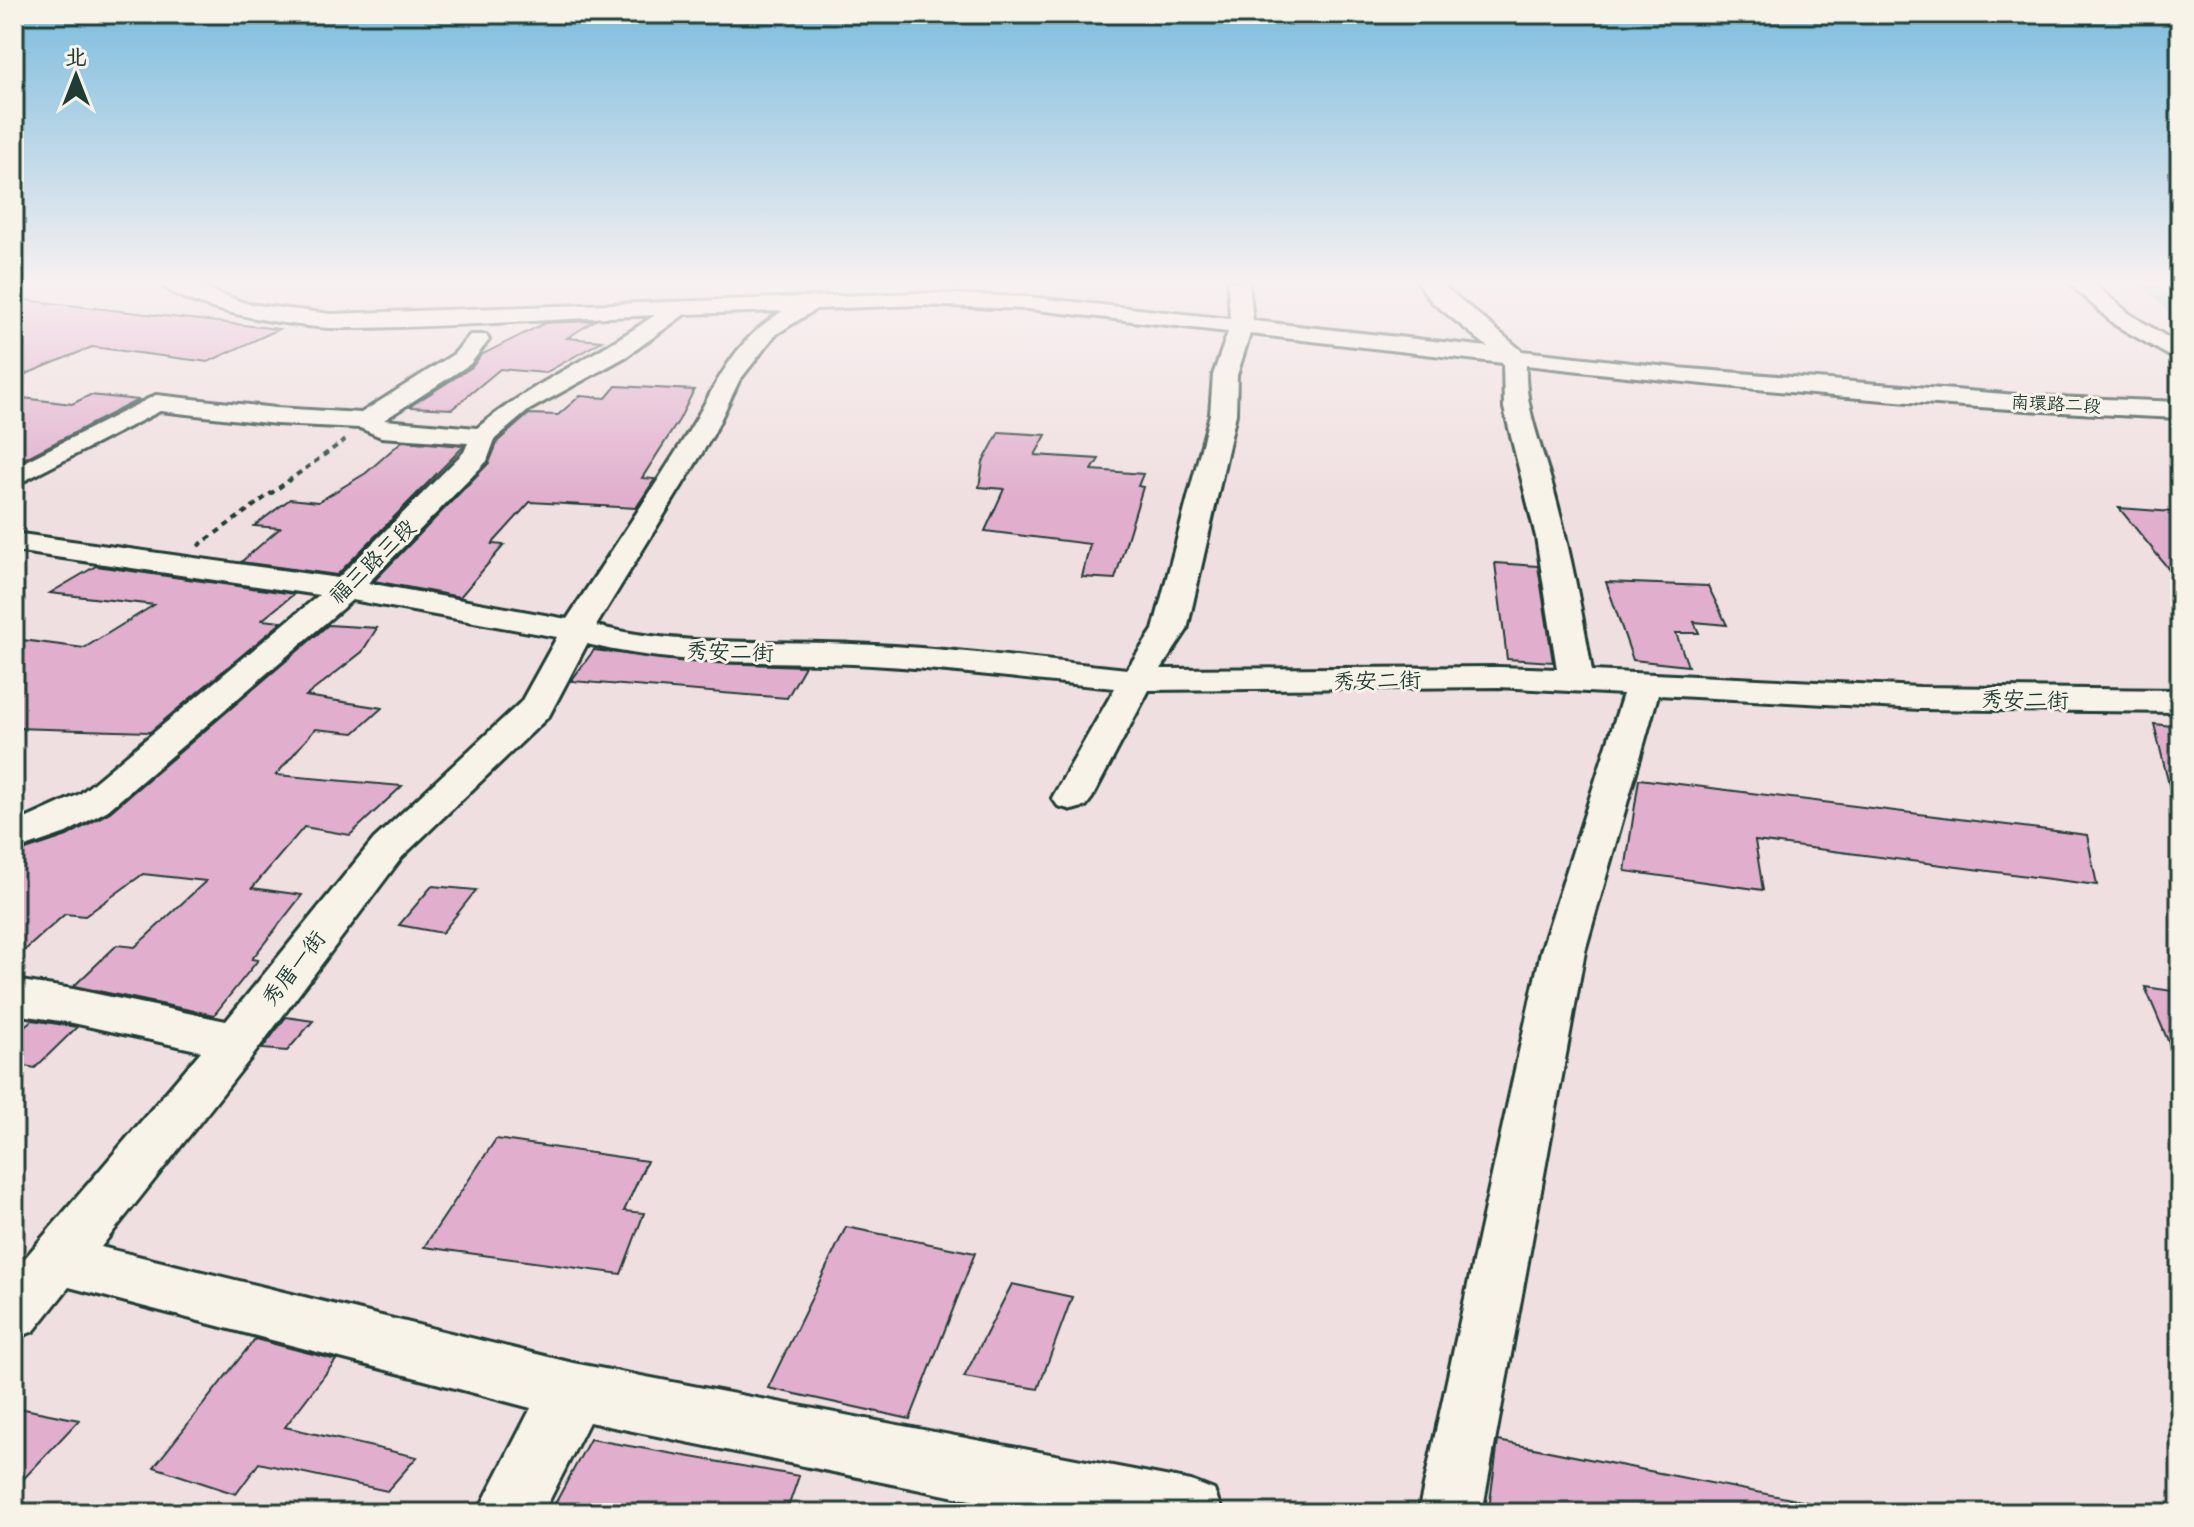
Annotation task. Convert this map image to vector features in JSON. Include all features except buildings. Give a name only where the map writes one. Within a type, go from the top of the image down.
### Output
[{"type":"street","points":[[368,423],[467,353]]},
{"type":"street","name":"福三路三段","points":[[14,838],[52,824],[94,802],[345,589],[477,455],[483,436],[520,405],[615,353]]},
{"type":"street","name":"秀厝一街","points":[[14,1313],[237,1041],[388,848],[536,708],[577,630],[700,435],[728,379],[748,353]]},
{"type":"street","points":[[1072,798],[1137,680],[1170,630],[1223,414],[1225,375],[1232,353]]},
{"type":"street","points":[[1511,353],[1521,433],[1539,485],[1564,594],[1576,679]]},
{"type":"street","name":"南環路二段","points":[[1513,353],[1866,392],[2180,410]]},
{"type":"street","name":"南環路二段","points":[[1514,353],[1862,383],[2180,402]]},
{"type":"street","points":[[14,478],[156,403],[368,423],[381,429],[483,436]]},
{"type":"street","name":"秀安二街","points":[[14,542],[345,589],[577,630],[635,646],[700,651],[855,654],[1137,680],[1576,679],[1920,698],[2180,701]]},
{"type":"street","points":[[1450,1513],[1563,951],[1644,683]]},
{"type":"street","points":[[14,997],[73,1006],[237,1041]]},
{"type":"street","points":[[58,1260],[573,1391],[1191,1513]]},
{"type":"street","points":[[509,1513],[573,1391]]},
{"type":"path","points":[[169,565],[269,497],[284,480],[368,423]]}]
